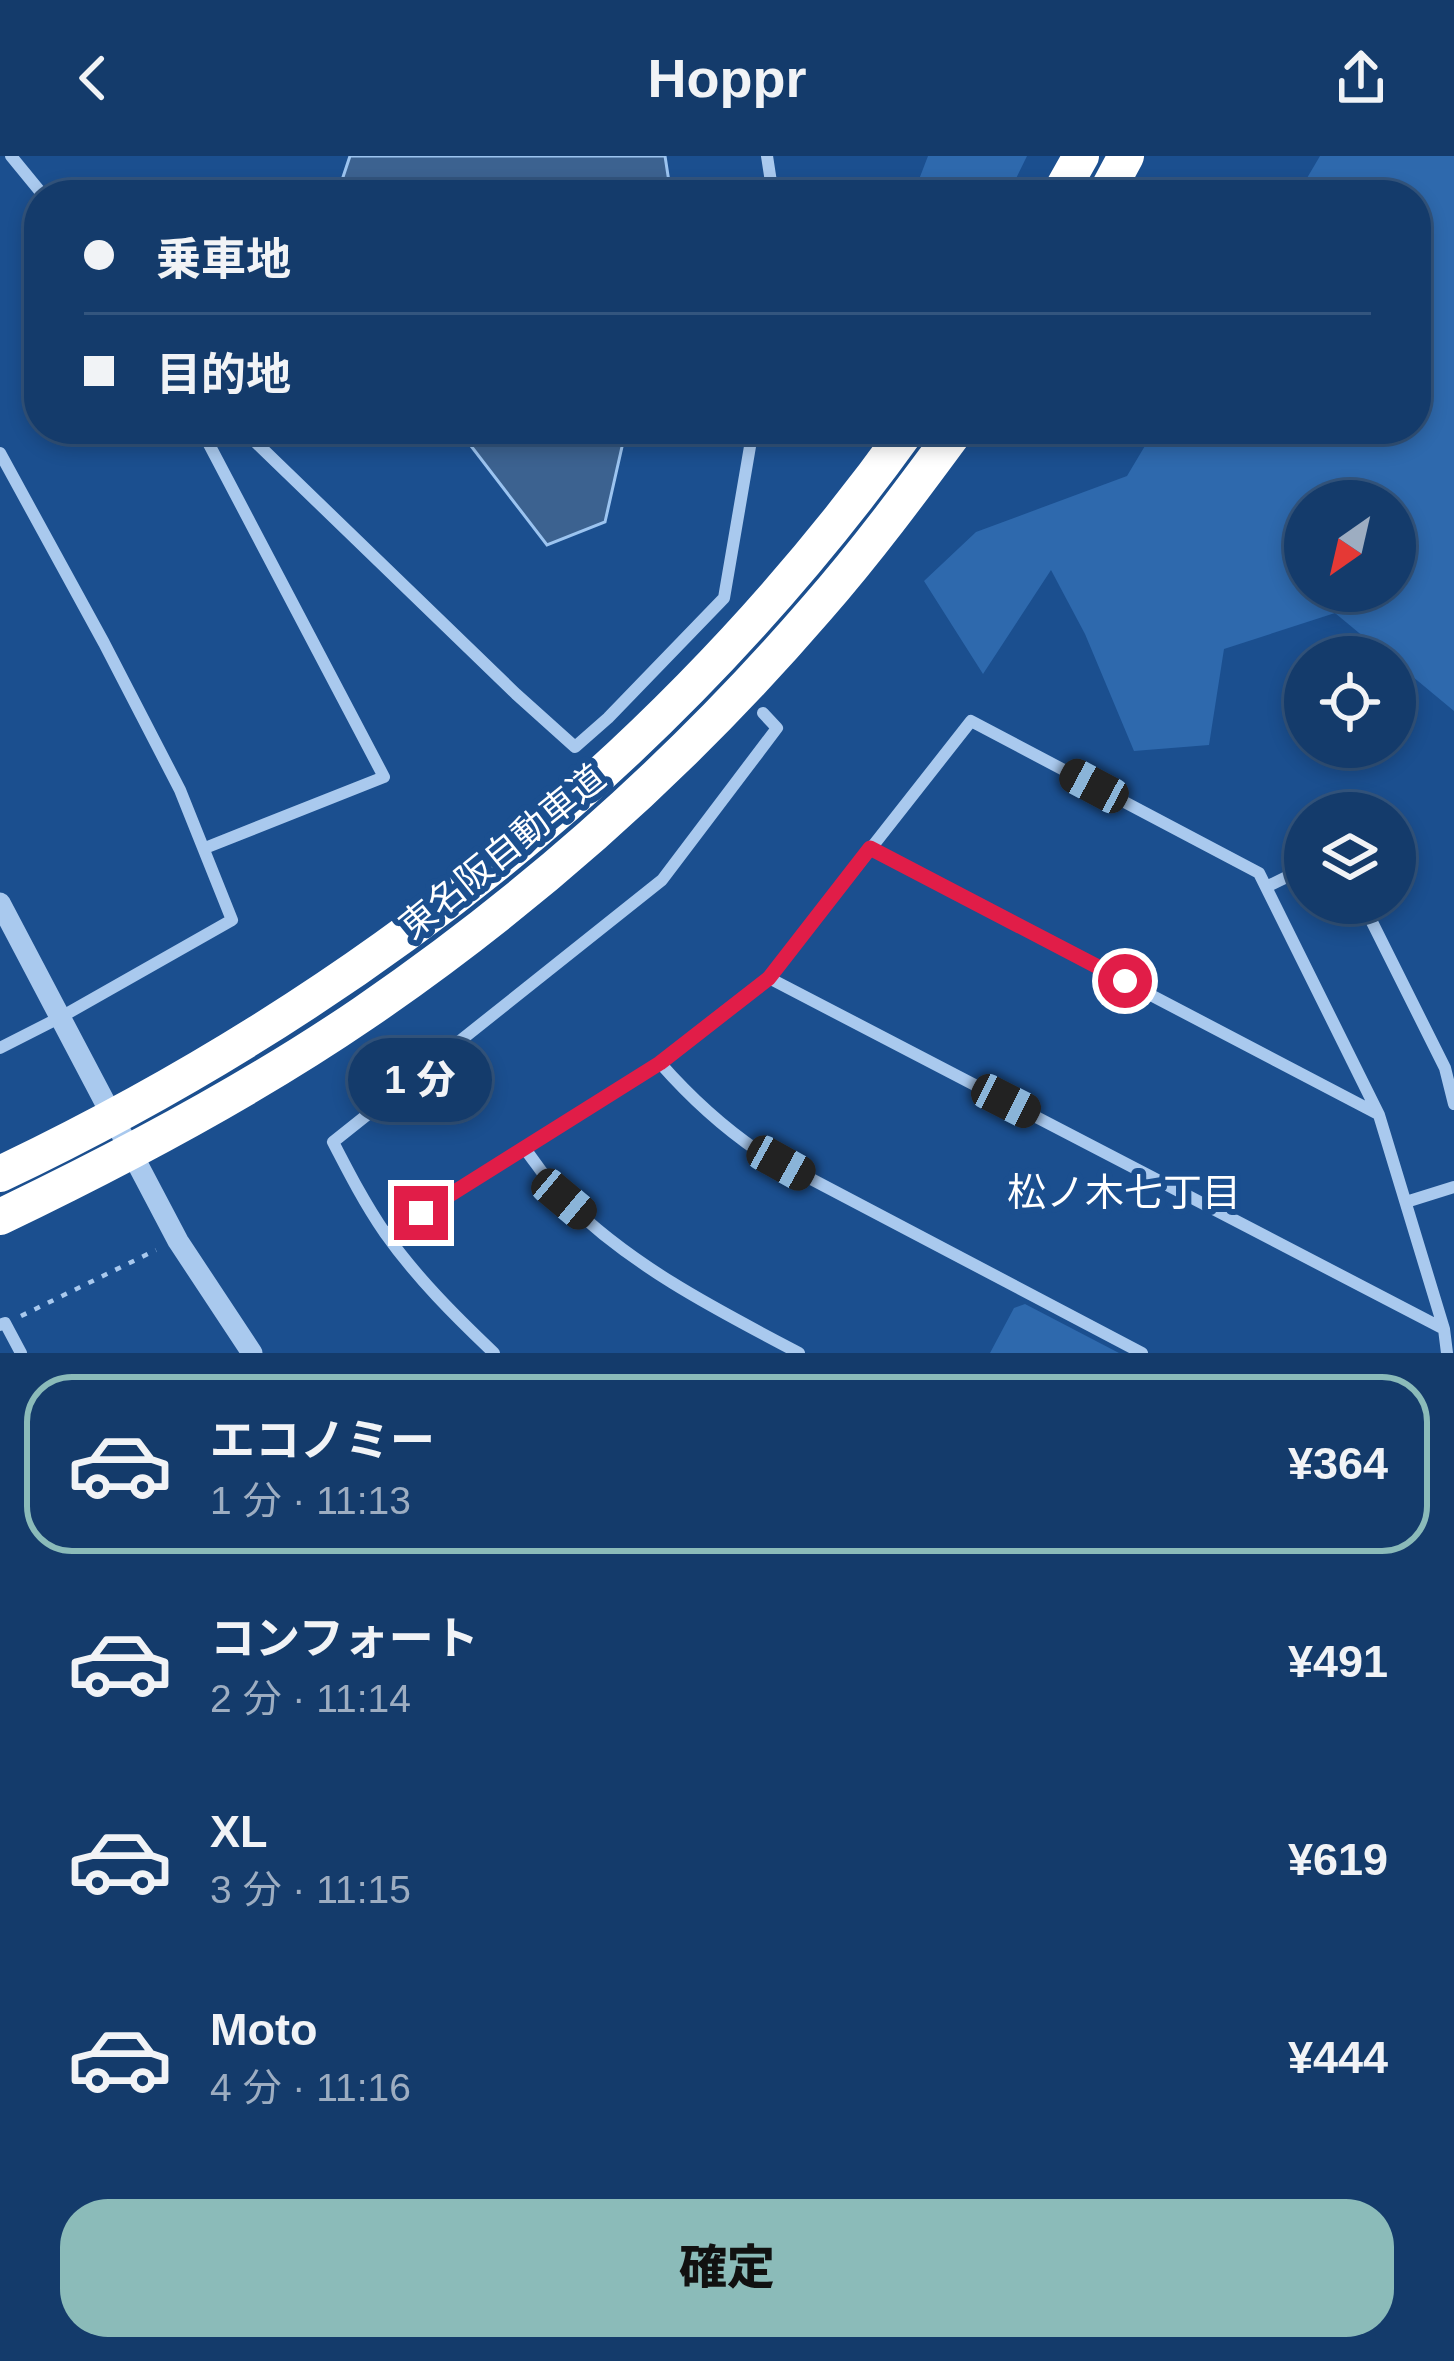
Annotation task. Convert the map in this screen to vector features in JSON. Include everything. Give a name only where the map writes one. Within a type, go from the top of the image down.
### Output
[{"type":"highway","name":"東名阪自動車道","points":[[0,1174],[207,1066],[342,980],[519,848],[684,697],[787,584],[897,444]]},
{"type":"highway","name":"東名阪自動車道","points":[[0,1216],[229,1097],[362,1015],[544,877],[694,739],[817,609],[945,444]]},
{"type":"street","points":[[0,166],[12,156],[31,180]]},
{"type":"street","points":[[205,848],[384,777],[209,444]]},
{"type":"street","points":[[258,444],[574,747],[686,646],[724,598],[750,444]]},
{"type":"street","points":[[0,453],[180,790],[232,920],[0,1048]]},
{"type":"street","points":[[494,1353],[431,1289],[386,1234],[333,1142],[662,880],[777,728],[763,713]]},
{"type":"street","points":[[386,1234],[660,1063],[769,978],[971,721],[1259,873],[1379,1114],[1444,1329],[1447,1353]]},
{"type":"street","points":[[870,848],[1379,1114]]},
{"type":"street","points":[[1266,887],[1284,878]]},
{"type":"street","points":[[0,904],[172,1227],[252,1353]]},
{"type":"street","points":[[1373,924],[1445,1068],[1454,1104]]},
{"type":"street","points":[[769,978],[1444,1329]]},
{"type":"street","points":[[660,1063],[722,1127],[758,1151],[1142,1353]]},
{"type":"street","points":[[525,1149],[564,1199],[608,1237],[691,1294],[799,1353]]},
{"type":"street","points":[[1406,1202],[1454,1187]]},
{"type":"street","points":[[3,1324],[21,1353]]},
{"type":"path","points":[[3,1324],[156,1250]]},
{"type":"shaded area","points":[[350,156],[665,156],[669,180],[342,180]]},
{"type":"shaded area","points":[[928,156],[1027,156],[1015,180],[919,180]]},
{"type":"shaded area","points":[[1320,156],[1454,156],[1454,711],[1416,679],[1416,636],[1363,636],[1335,613],[1224,649],[1209,745],[1134,751],[1085,634],[1051,570],[983,674],[924,581],[976,532],[1127,476],[1146,444],[1431,444],[1431,180],[1306,180]]},
{"type":"shaded area","points":[[470,444],[623,444],[605,522],[547,545]]},
{"type":"shaded area","points":[[1025,1304],[1119,1353],[990,1353],[1014,1308]]},
{"type":"district","name":"松ノ木七丁目","points":[[1124,1192]]},
{"type":"route","points":[[421,1213],[660,1063],[769,978],[870,848],[1125,981]]}]
